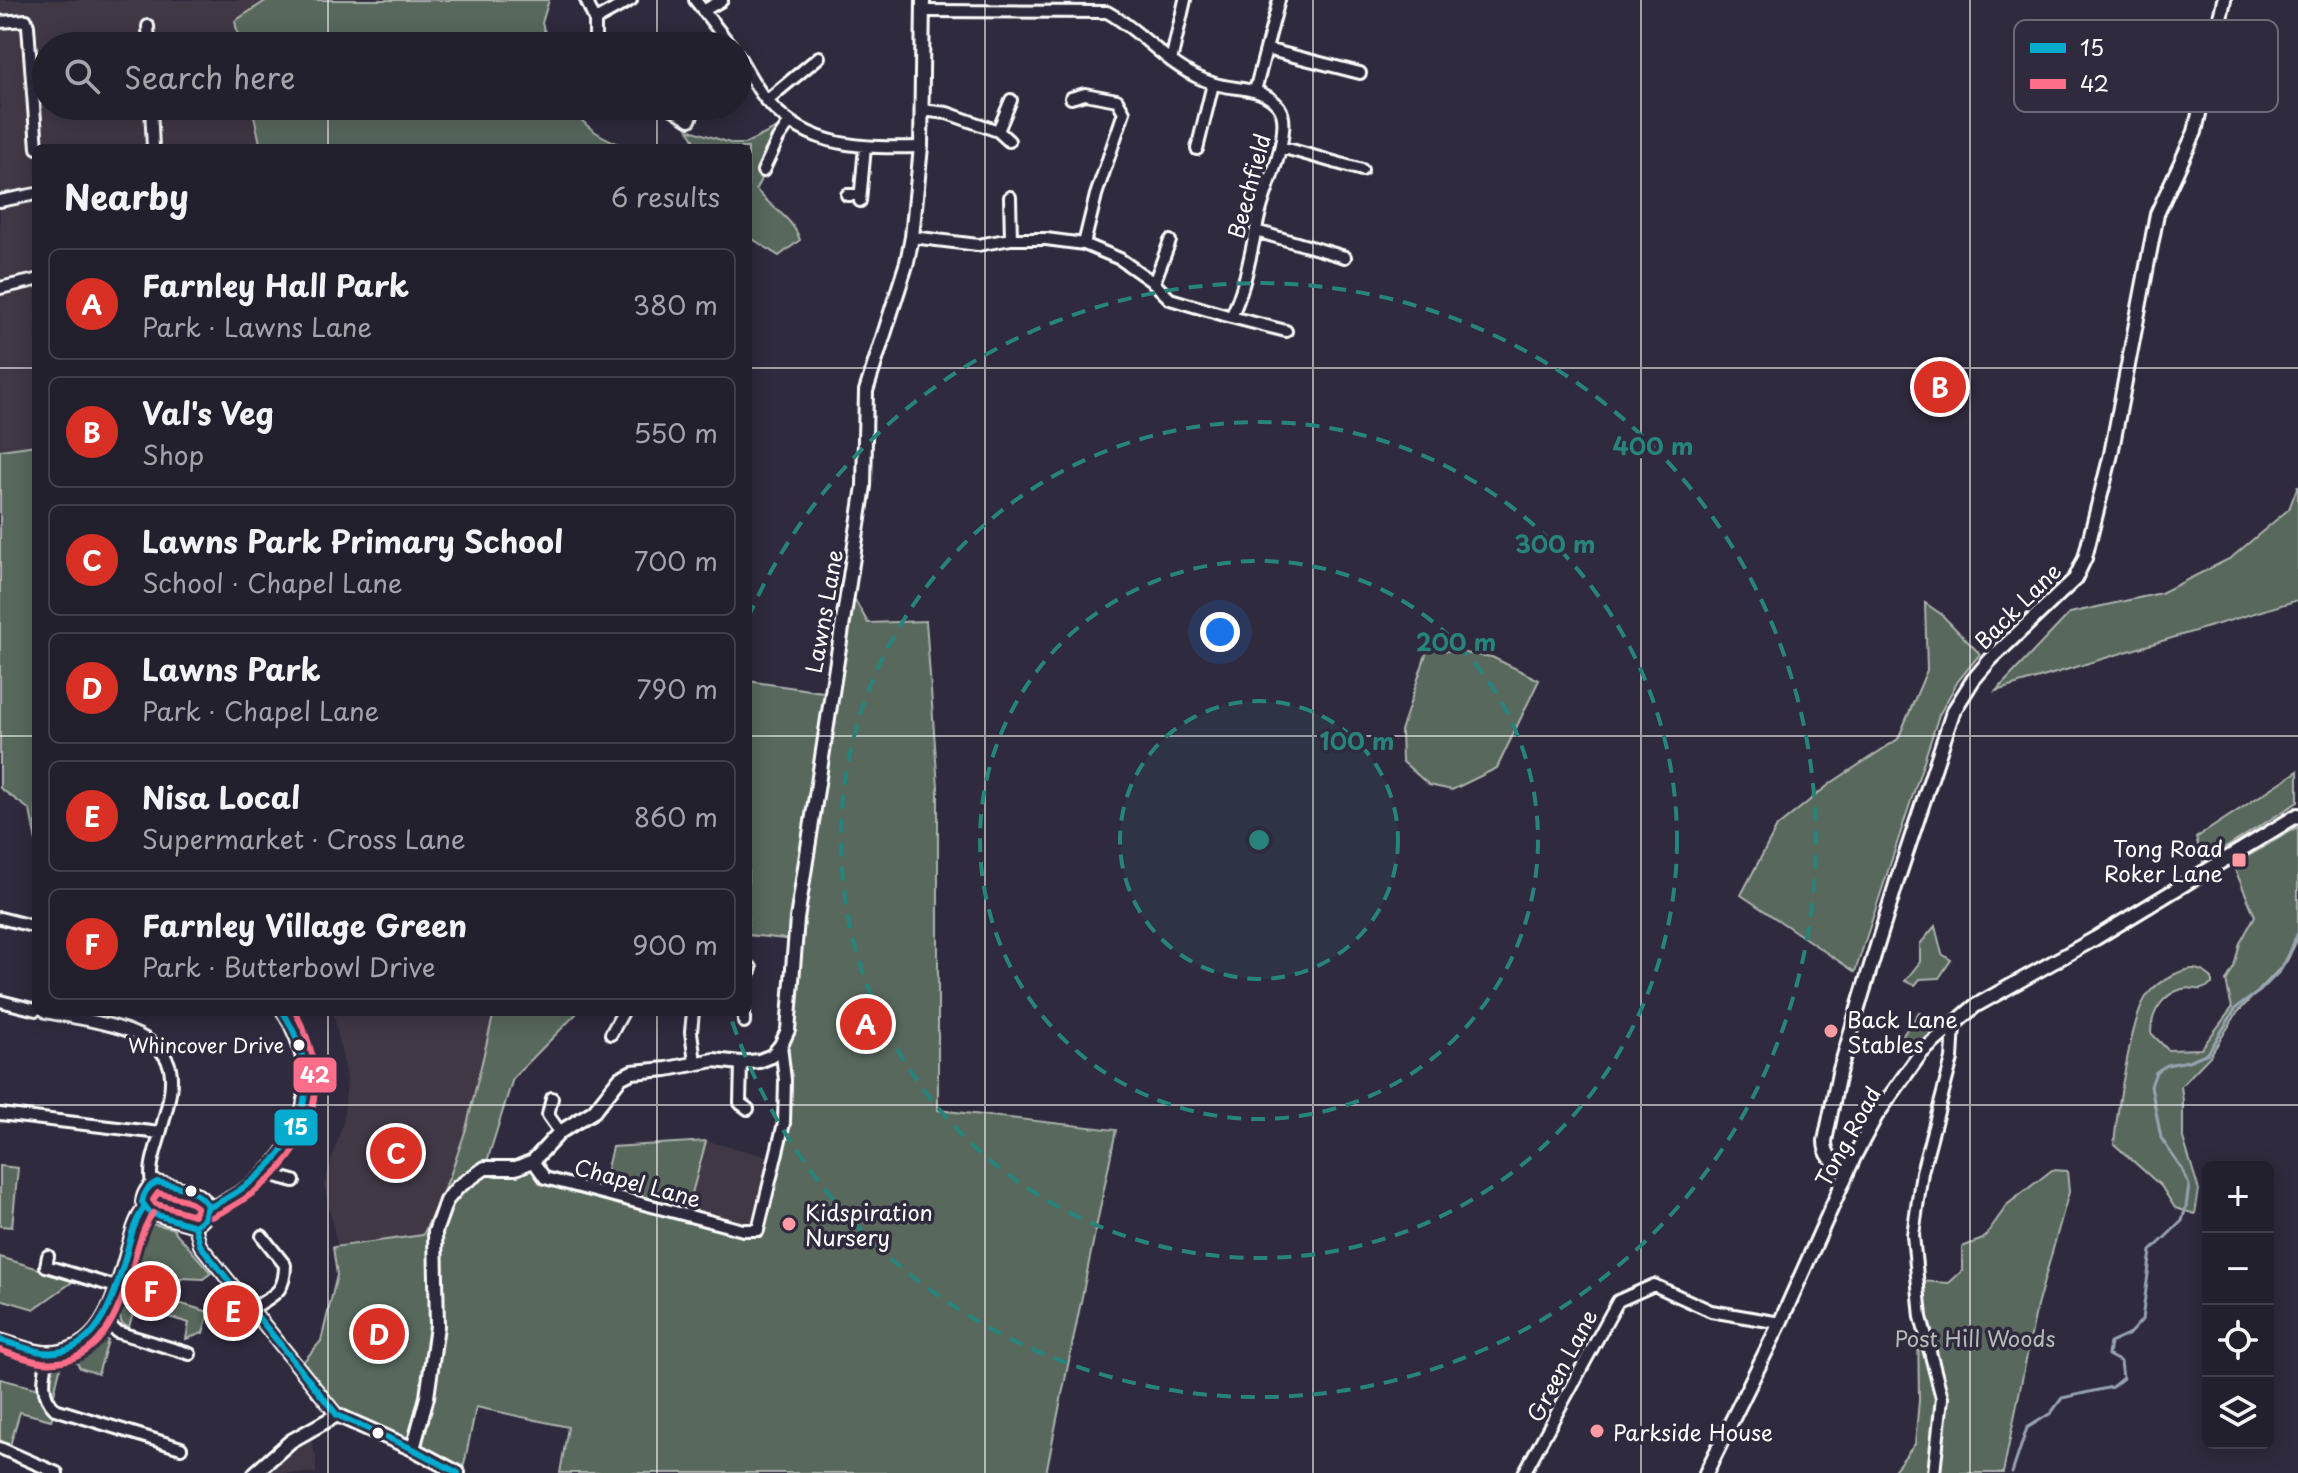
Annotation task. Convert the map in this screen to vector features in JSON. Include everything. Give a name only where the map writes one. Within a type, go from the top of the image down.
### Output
[{"type":"street","points":[[586,0],[595,20],[595,32]]},
{"type":"street","points":[[595,20],[631,0]]},
{"type":"street","points":[[695,0],[720,32]]},
{"type":"street","points":[[703,11],[722,0]]},
{"type":"street","points":[[1171,61],[1185,0]]},
{"type":"street","points":[[923,6],[969,5],[1107,12],[1125,22],[1188,73],[1213,84],[1255,91],[1279,0]]},
{"type":"street","name":"Back Lane","points":[[2220,20],[2224,0]]},
{"type":"street","name":"Lawns Lane","points":[[758,1230],[784,1123],[785,1080],[781,1045],[788,1030],[799,905],[864,486],[866,391],[912,237],[921,147],[923,6]]},
{"type":"street","points":[[0,22],[26,20],[32,80]]},
{"type":"street","points":[[148,26],[148,32]]},
{"type":"street","points":[[1266,49],[1360,73]]},
{"type":"street","points":[[766,101],[819,57]]},
{"type":"street","points":[[752,78],[766,101],[790,122],[827,141],[865,147],[921,147]]},
{"type":"street","points":[[1197,149],[1213,84]]},
{"type":"street","name":"Beechfield","points":[[1231,317],[1242,294],[1284,126],[1281,110],[1271,98],[1255,91]]},
{"type":"street","points":[[1071,98],[1085,94],[1117,100],[1124,112],[1096,195],[1084,244]]},
{"type":"street","points":[[998,131],[1011,100]]},
{"type":"street","points":[[921,110],[947,113],[998,131],[1009,141]]},
{"type":"street","name":"Back Lane","points":[[1847,1172],[1830,1159],[1825,1150],[1839,1073],[1897,881],[1953,712],[1990,660],[2075,579],[2085,558],[2114,440],[2157,214],[2195,132],[2199,112]]},
{"type":"street","points":[[35,120],[37,144]]},
{"type":"street","points":[[152,120],[153,144]]},
{"type":"street","points":[[763,171],[790,122]]},
{"type":"street","points":[[847,195],[860,198],[865,147]]},
{"type":"street","points":[[1281,147],[1362,170]]},
{"type":"street","points":[[0,201],[32,195]]},
{"type":"street","points":[[1010,197],[1011,239]]},
{"type":"street","points":[[1256,231],[1345,257]]},
{"type":"street","points":[[912,237],[978,245],[1011,239],[1084,244],[1120,259],[1154,283],[1170,299],[1286,331]]},
{"type":"street","points":[[1154,283],[1170,241]]},
{"type":"street","points":[[0,288],[32,281]]},
{"type":"street","name":"Tong Road","points":[[1706,1473],[1780,1323],[1847,1172],[1876,1116],[1921,1053],[1975,1006],[2096,938],[2298,815]]},
{"type":"street","points":[[0,918],[32,926]]},
{"type":"street","points":[[0,1001],[32,1009]]},
{"type":"street","points":[[63,1016],[136,1033],[152,1040],[163,1051],[170,1069],[170,1092],[150,1170],[152,1184]]},
{"type":"street","points":[[208,1208],[236,1194],[264,1173],[288,1146],[305,1100],[301,1048],[285,1016]]},
{"type":"street","points":[[611,1034],[621,1016]]},
{"type":"street","points":[[693,1016],[691,1032],[695,1062]]},
{"type":"street","points":[[1934,1473],[1942,1398],[1921,1317],[1913,1235],[1922,1172],[1952,1059],[1954,1024]]},
{"type":"street","points":[[413,1449],[427,1397],[437,1326],[435,1232],[446,1201],[458,1187],[485,1168],[516,1168],[533,1161],[560,1132],[594,1111],[620,1078],[632,1072],[714,1060],[759,1061],[772,1056],[781,1045]]},
{"type":"street","points":[[727,1106],[744,1106],[741,1063]]},
{"type":"street","points":[[552,1098],[548,1115],[560,1132]]},
{"type":"street","points":[[0,1114],[160,1133]]},
{"type":"street","name":"Chapel Lane","points":[[533,1161],[545,1178],[743,1230],[758,1230]]},
{"type":"street","points":[[264,1173],[294,1181]]},
{"type":"street","points":[[157,1182],[201,1195],[208,1208],[207,1215],[195,1226],[158,1216],[145,1207],[142,1196],[157,1182]]},
{"type":"street","points":[[0,1340],[49,1352],[82,1341],[93,1333],[104,1320],[136,1221],[145,1207]]},
{"type":"street","points":[[195,1226],[200,1245],[337,1415],[458,1473]]},
{"type":"street","points":[[250,1310],[279,1292],[285,1284],[285,1265],[262,1236]]},
{"type":"street","points":[[48,1256],[46,1266],[116,1287]]},
{"type":"street","name":"Green Lane","points":[[1524,1473],[1618,1301],[1654,1285],[1711,1311],[1780,1323]]},
{"type":"street","points":[[104,1320],[117,1332],[190,1354]]},
{"type":"street","points":[[49,1352],[44,1390],[48,1402],[55,1409],[181,1448]]},
{"type":"street","points":[[255,1473],[291,1441],[337,1415]]},
{"type":"street","points":[[0,1448],[57,1473]]},
{"type":"shaded area","points":[[0,0],[267,0],[235,21],[237,32],[32,32],[32,120],[255,120],[260,144],[32,144],[32,446],[0,450]]},
{"type":"shaded area","points":[[334,1016],[493,1016],[466,1129],[450,1176],[422,1235],[337,1245],[324,1185],[343,1123],[347,1079]]},
{"type":"shaded area","points":[[706,1141],[775,1158],[758,1230],[686,1216]]},
{"type":"shaded area","points":[[310,1436],[316,1457],[316,1473],[263,1473],[295,1445]]},
{"type":"green space","points":[[267,0],[549,0],[542,23],[545,32],[237,32],[235,21]]},
{"type":"green space","points":[[255,120],[581,120],[604,137],[620,144],[260,144]]},
{"type":"green space","points":[[790,122],[756,189],[786,218],[800,240],[779,256],[752,239],[752,144],[744,144]]},
{"type":"green space","points":[[688,129],[733,144],[692,144],[694,139]]},
{"type":"green space","points":[[32,446],[32,821],[30,810],[0,788],[0,450]]},
{"type":"green space","points":[[2298,485],[2298,600],[1996,691],[2070,613],[2161,593],[2231,558],[2289,509]]},
{"type":"green space","points":[[847,586],[868,623],[926,621],[938,787],[938,1110],[1116,1130],[1046,1473],[560,1473],[568,1427],[476,1407],[463,1470],[415,1443],[343,1410],[337,1415],[298,1368],[321,1341],[337,1275],[333,1247],[423,1235],[450,1176],[466,1129],[493,1016],[574,1016],[513,1078],[485,1168],[533,1161],[545,1178],[601,1194],[612,1147],[706,1141],[686,1216],[758,1230],[784,1123],[783,1064],[794,940],[752,935],[752,682],[830,693]]},
{"type":"green space","points":[[1925,603],[1941,614],[1980,654],[1958,681],[1939,715],[1855,972],[1741,895],[1777,827],[1831,783],[1898,739],[1927,670]]},
{"type":"green space","points":[[1428,648],[1492,657],[1539,680],[1497,768],[1452,790],[1429,785],[1402,761],[1401,731]]},
{"type":"green space","points":[[2298,771],[2298,802],[2203,862],[2196,838]]},
{"type":"green space","points":[[2298,827],[2298,938],[2287,961],[2237,1013],[2210,1056],[2181,1086],[2183,1138],[2199,1190],[2195,1214],[2175,1208],[2161,1186],[2114,1144],[2136,1022],[2148,994],[2156,986],[2184,970],[2203,971],[2212,978],[2212,984],[2199,989],[2182,989],[2163,1000],[2153,1019],[2151,1033],[2168,1050],[2201,1049],[2232,1008],[2226,981],[2234,967],[2240,943],[2255,916],[2233,865]]},
{"type":"green space","points":[[1935,926],[1942,954],[1951,960],[1939,978],[1920,979],[1915,985],[1905,981],[1920,962],[1920,944]]},
{"type":"green space","points":[[1919,1012],[1936,1026],[1921,1045],[1903,1035]]},
{"type":"green space","points":[[0,1166],[18,1168],[12,1227],[0,1226]]},
{"type":"green space","name":"Post Hill Woods","points":[[2052,1170],[2067,1171],[2069,1192],[2037,1306],[2003,1473],[1892,1473],[1915,1444],[1919,1400],[1918,1330],[1922,1320],[1919,1281],[1949,1283],[1962,1271],[1962,1247],[1983,1239],[2008,1204]]},
{"type":"green space","points":[[160,1188],[198,1201],[200,1214],[189,1219],[154,1209],[150,1199],[152,1193]]},
{"type":"green space","points":[[146,1223],[172,1228],[211,1273],[203,1279],[181,1278],[175,1302],[209,1312],[203,1333],[186,1339],[189,1323],[135,1307],[129,1327],[122,1324],[118,1311],[141,1228]]},
{"type":"green space","points":[[0,1257],[75,1280],[34,1309],[0,1299]]},
{"type":"green space","points":[[101,1336],[108,1341],[98,1374],[80,1368],[77,1363],[67,1362],[61,1365],[54,1394],[50,1393],[51,1373],[57,1359],[85,1349]]},
{"type":"green space","points":[[0,1379],[44,1390],[55,1409],[51,1420],[20,1412],[8,1452],[0,1448]]},
{"type":"waterway","points":[[2012,1473],[2027,1428],[2051,1413],[2062,1398],[2112,1387],[2123,1378],[2121,1362],[2108,1355],[2110,1343],[2128,1335],[2142,1320],[2151,1251],[2182,1221],[2189,1185],[2161,1138],[2151,1086],[2156,1072],[2167,1065],[2208,1053],[2236,1008],[2260,991],[2280,971],[2298,933]]},
{"type":"transit line","name":"15","points":[[208,1208],[237,1192],[261,1173],[281,1152],[296,1128],[304,1101],[305,1073],[298,1043],[285,1016]]},
{"type":"transit line","name":"42","points":[[212,1217],[242,1201],[267,1181],[288,1158],[304,1133],[313,1106],[315,1076],[309,1045],[297,1016]]},
{"type":"transit line","name":"15","points":[[157,1182],[198,1195],[207,1205],[204,1219],[195,1226],[150,1213],[142,1202],[147,1190],[157,1182]]},
{"type":"transit line","name":"42","points":[[158,1193],[186,1200],[197,1207],[194,1215],[156,1204],[153,1200],[158,1193]]},
{"type":"transit line","name":"15","points":[[0,1340],[42,1352],[76,1346],[89,1336],[115,1292],[135,1225],[145,1207]]},
{"type":"transit line","name":"42","points":[[0,1350],[42,1362],[79,1356],[93,1346],[114,1317],[143,1231],[153,1213]]},
{"type":"transit line","name":"15","points":[[195,1226],[200,1245],[337,1415],[458,1473]]},
{"type":"place","name":"Val's Veg","points":[[1940,387]]},
{"type":"place","name":"Tong Road Roker Lane","points":[[2239,860]]},
{"type":"place","name":"Farnley Hall Park","points":[[866,1024]]},
{"type":"place","name":"Back Lane Stables","points":[[1831,1031]]},
{"type":"place","name":"Whincover Drive","points":[[299,1045]]},
{"type":"place","name":"Lawns Park Primary School","points":[[396,1153]]},
{"type":"place","name":"Kidspiration Nursery","points":[[789,1224]]},
{"type":"place","name":"Farnley Village Green","points":[[151,1291]]},
{"type":"place","name":"Nisa Local","points":[[233,1311]]},
{"type":"place","name":"Lawns Park","points":[[379,1334]]},
{"type":"place","name":"Parkside House","points":[[1597,1431]]}]
